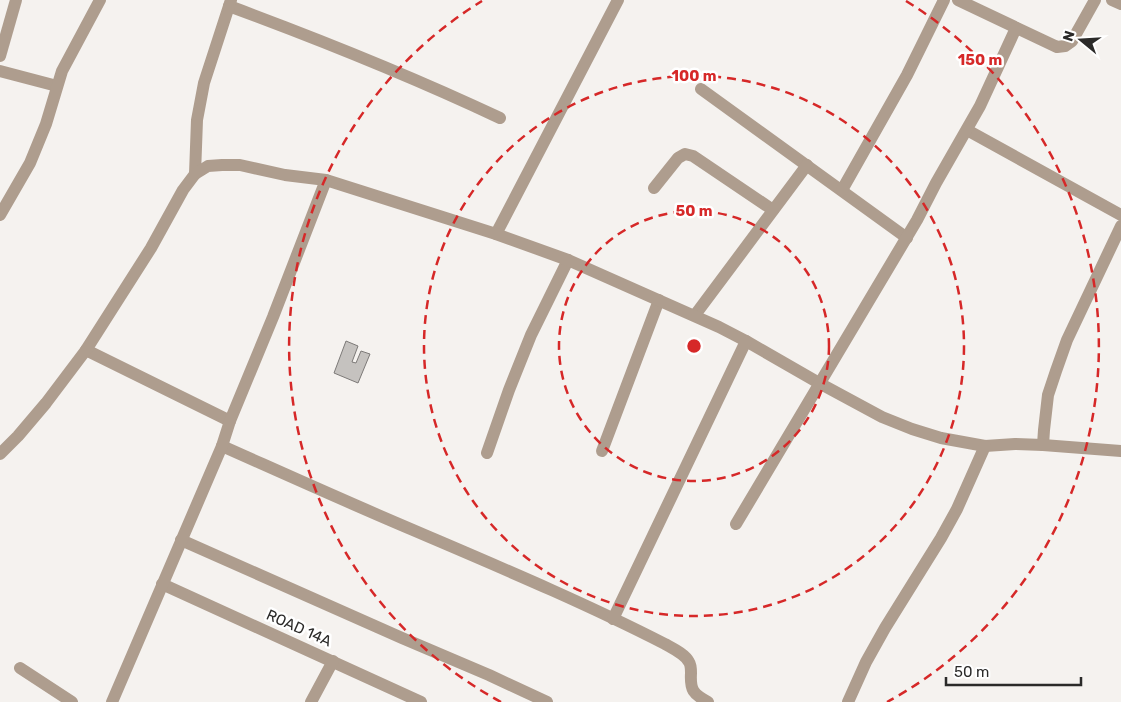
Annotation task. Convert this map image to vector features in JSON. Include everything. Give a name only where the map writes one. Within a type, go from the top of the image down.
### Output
[{"type":"street","points":[[0,56],[16,0]]},
{"type":"street","points":[[0,215],[30,163],[46,124],[62,71],[100,0]]},
{"type":"street","points":[[496,234],[618,0]]},
{"type":"street","points":[[842,190],[907,75],[944,0]]},
{"type":"street","points":[[958,0],[1057,47],[1066,46],[1072,41],[1095,0]]},
{"type":"street","points":[[1112,0],[1121,4]]},
{"type":"street","points":[[195,174],[197,120],[204,83],[230,3],[447,93],[500,118]]},
{"type":"street","points":[[736,524],[907,238],[967,130],[1016,28]]},
{"type":"street","points":[[0,71],[57,86]]},
{"type":"street","points":[[701,89],[907,238]]},
{"type":"street","points":[[967,130],[1121,215]]},
{"type":"street","points":[[654,188],[678,158],[685,154],[692,156],[774,210]]},
{"type":"street","points":[[0,454],[46,404],[86,350],[151,248],[183,190],[195,174],[208,166],[240,165],[285,175],[326,180],[496,234],[568,260],[695,316],[746,341],[882,417],[912,429],[941,438],[985,446],[1044,445],[1121,451]]},
{"type":"street","points":[[695,316],[807,165]]},
{"type":"street","points":[[112,702],[222,446],[326,180]]},
{"type":"street","points":[[1044,445],[1048,395],[1056,371],[1067,340],[1121,226]]},
{"type":"street","points":[[487,453],[509,390],[531,336],[568,260]]},
{"type":"street","points":[[602,451],[659,300]]},
{"type":"street","points":[[613,619],[746,341]]},
{"type":"street","points":[[86,350],[230,422]]},
{"type":"street","points":[[222,446],[522,577],[667,645],[689,661],[691,667],[690,684],[693,692],[708,702]]},
{"type":"street","points":[[848,702],[866,662],[885,628],[957,509],[985,446]]},
{"type":"street","points":[[182,540],[547,702]]},
{"type":"street","name":"ROAD 14A","points":[[162,584],[421,702]]},
{"type":"street","points":[[311,702],[333,661]]},
{"type":"street","points":[[20,668],[72,702]]},
{"type":"building","points":[[346,341],[358,346],[352,362],[356,363],[361,351],[370,354],[358,383],[334,373]]}]
